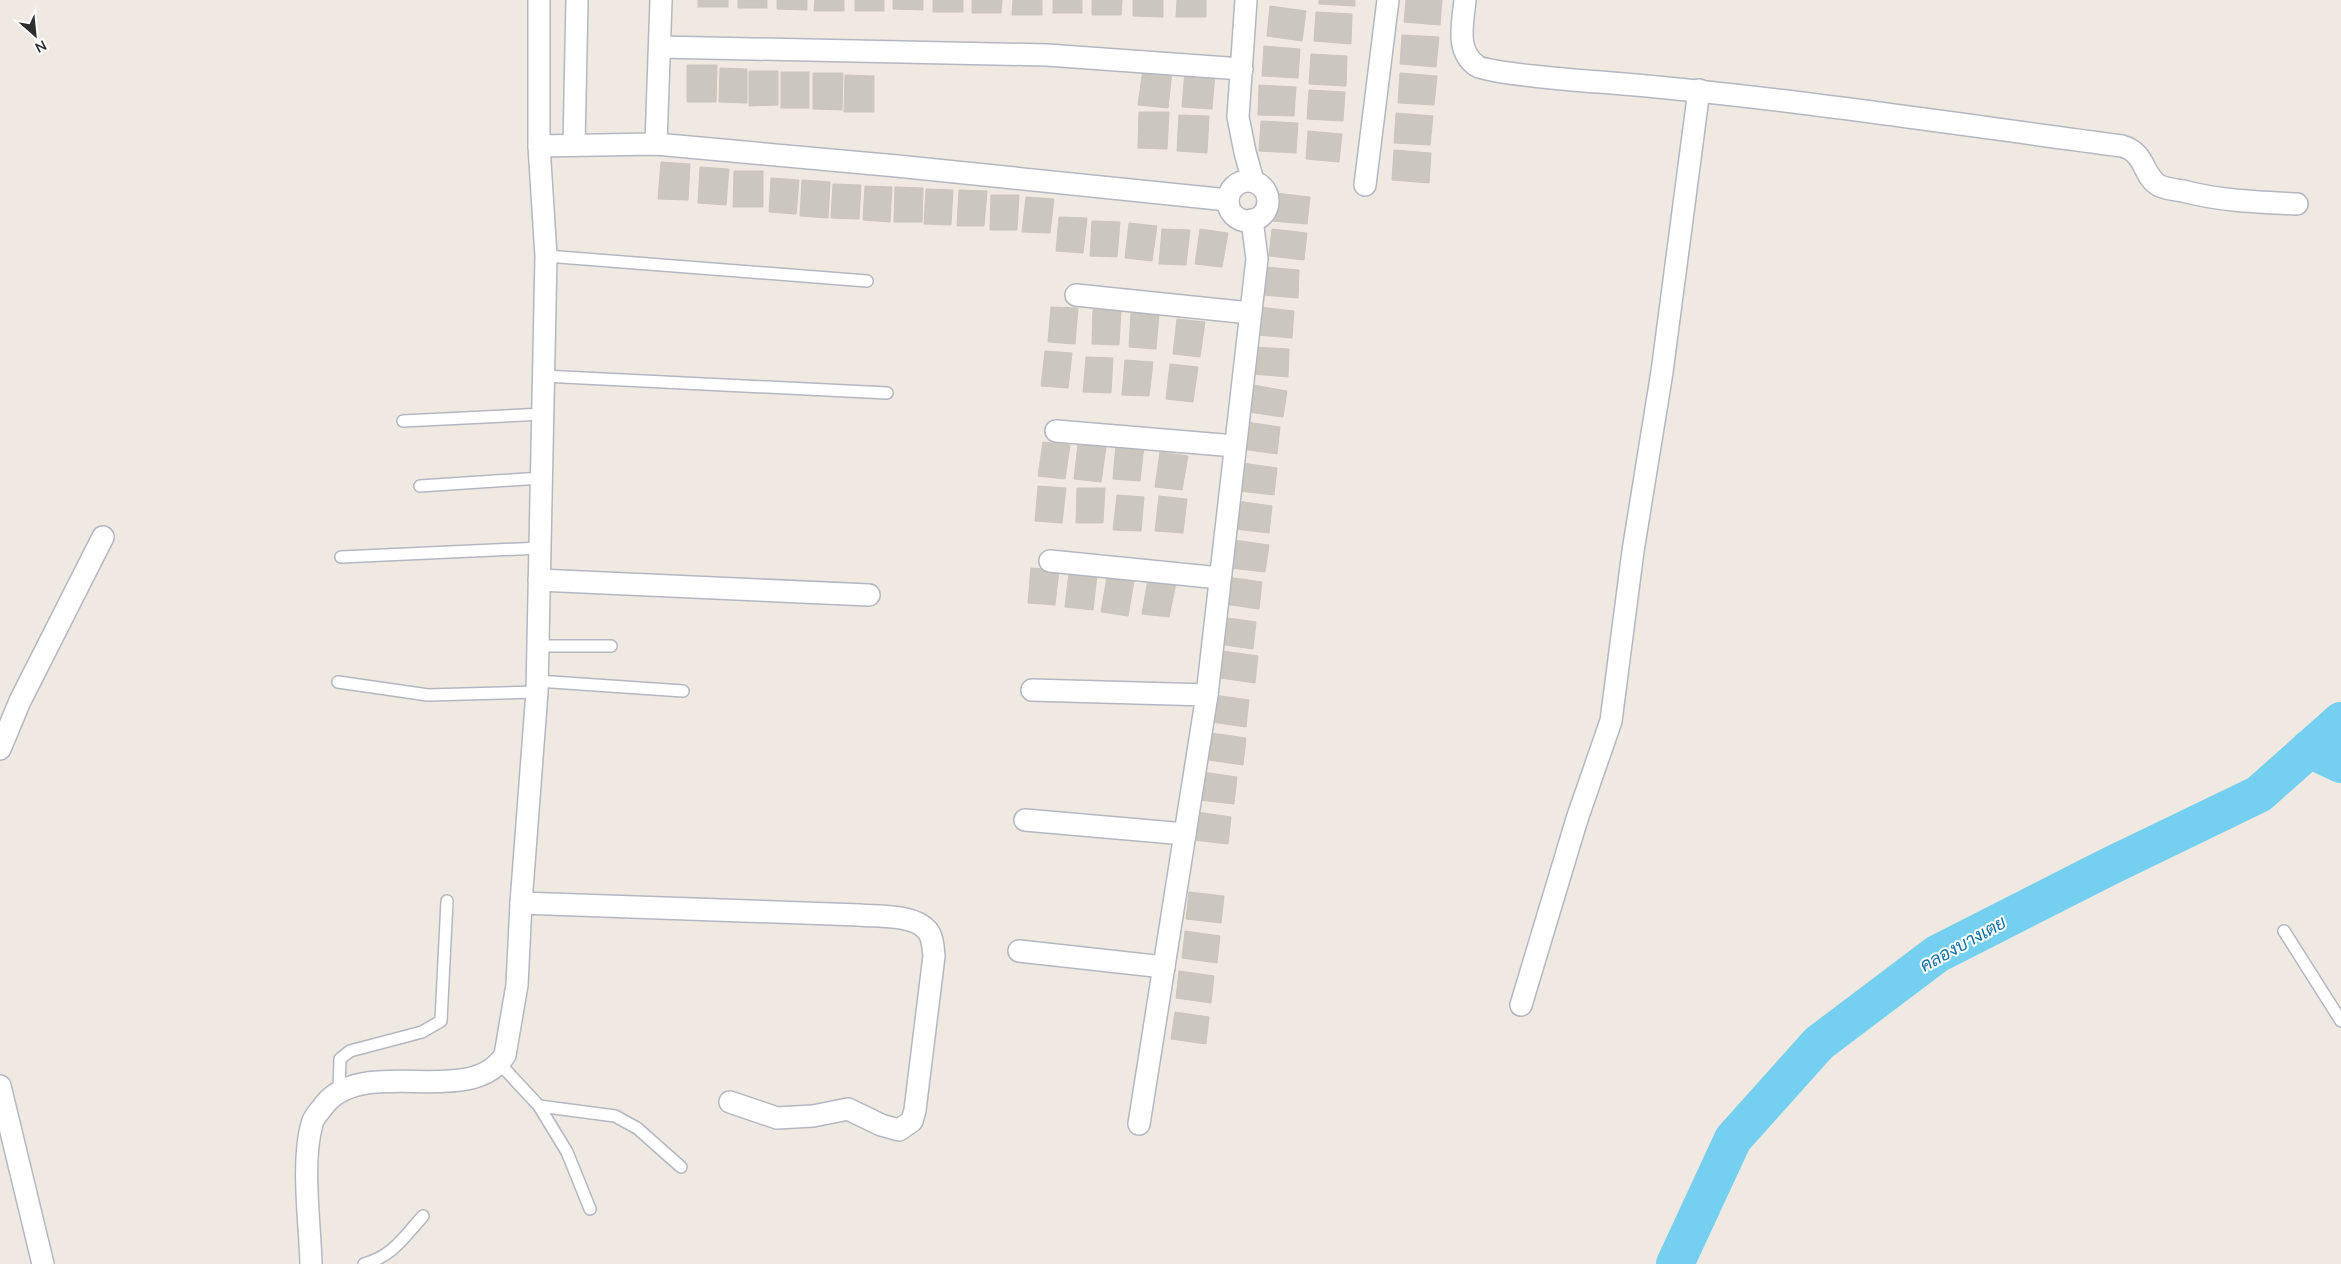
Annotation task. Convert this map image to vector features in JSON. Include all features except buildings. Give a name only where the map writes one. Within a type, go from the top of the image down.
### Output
[{"type":"street","points":[[311,1264],[307,1147],[312,1121],[327,1100],[339,1091],[387,1082],[469,1080],[487,1073],[500,1064],[505,1055],[517,985],[537,687],[546,256],[539,146],[539,0]]},
{"type":"street","points":[[574,145],[577,0]]},
{"type":"street","points":[[656,144],[661,0]]},
{"type":"street","points":[[1246,0],[1238,117],[1253,181]]},
{"type":"street","points":[[1365,185],[1388,0]]},
{"type":"street","points":[[1465,0],[1462,36],[1466,56],[1479,68],[1566,80],[1699,90],[2122,146],[2131,149],[2139,155],[2153,180],[2160,186],[2200,196],[2236,201],[2296,204]]},
{"type":"street","points":[[660,47],[1048,55],[1242,69]]},
{"type":"street","points":[[1521,1005],[1577,819],[1611,721],[1633,551],[1662,372],[1699,90]]},
{"type":"street","points":[[539,146],[656,144],[897,166],[1228,200]]},
{"type":"street","points":[[1244,181],[1253,181],[1261,185],[1266,192],[1268,201],[1266,210],[1261,216],[1252,220],[1244,220],[1236,216],[1230,209],[1228,200],[1230,192],[1236,185],[1244,181]]},
{"type":"street","points":[[1139,1124],[1207,695],[1256,259],[1252,220]]},
{"type":"street","points":[[1076,296],[1250,313]]},
{"type":"street","points":[[1056,431],[1235,446]]},
{"type":"street","points":[[0,749],[20,702],[103,536]]},
{"type":"street","points":[[1050,561],[1220,578]]},
{"type":"street","points":[[539,580],[868,594]]},
{"type":"street","points":[[1032,690],[1207,695]]},
{"type":"street","points":[[1025,820],[1185,834]]},
{"type":"street","points":[[521,903],[858,915],[904,920],[920,924],[928,931],[933,941],[934,956],[915,1110],[912,1121],[899,1130],[881,1125],[848,1109],[804,1117],[777,1118],[730,1102]]},
{"type":"street","points":[[1019,952],[1164,967]]},
{"type":"street","points":[[0,1086],[43,1264]]},
{"type":"lane","points":[[546,256],[866,281]]},
{"type":"lane","points":[[543,376],[888,393]]},
{"type":"lane","points":[[403,422],[542,414]]},
{"type":"lane","points":[[420,486],[541,478]]},
{"type":"lane","points":[[341,557],[540,548]]},
{"type":"lane","points":[[538,646],[611,646]]},
{"type":"lane","points":[[338,682],[428,695],[537,687],[683,691]]},
{"type":"lane","points":[[339,1091],[340,1059],[344,1054],[422,1032],[441,1021],[447,901]]},
{"type":"lane","points":[[2284,931],[2341,1021]]},
{"type":"lane","points":[[500,1064],[539,1106],[567,1152],[590,1209]]},
{"type":"lane","points":[[539,1106],[615,1116],[638,1128],[681,1167]]},
{"type":"lane","points":[[364,1264],[384,1257],[394,1250],[423,1216]]},
{"type":"waterway","name":"คลองบางเตย","points":[[1675,1264],[1733,1139],[1819,1043],[1937,954],[2108,867],[2259,794],[2341,721]]},
{"type":"waterway","points":[[2309,749],[2341,764]]}]
